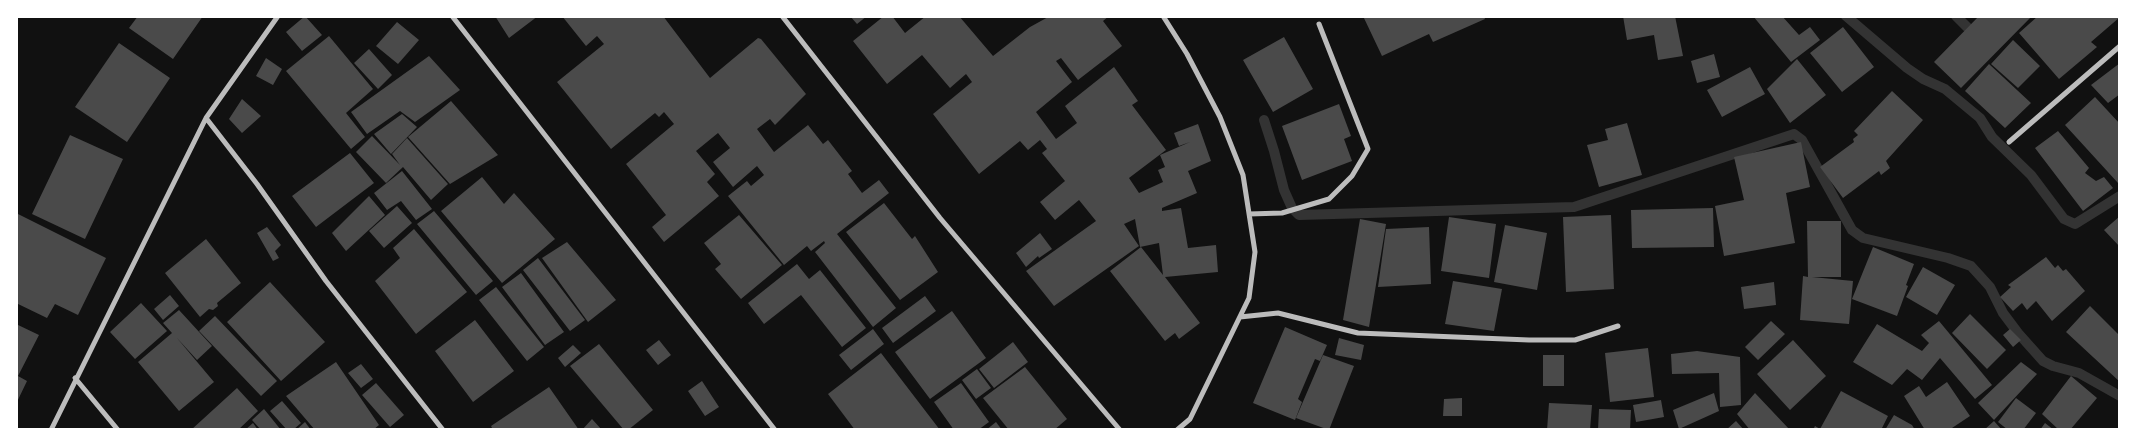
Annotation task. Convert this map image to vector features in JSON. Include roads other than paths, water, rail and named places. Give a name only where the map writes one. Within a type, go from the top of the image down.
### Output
[{"type":"street","points":[[51,430],[206,118],[278,16]]},
{"type":"street","points":[[452,16],[775,430]]},
{"type":"street","points":[[782,16],[940,218],[1120,430]]},
{"type":"street","points":[[1163,16],[1187,54],[1220,117],[1243,175],[1255,252],[1249,298],[1190,419],[1177,430]]},
{"type":"street","points":[[1249,214],[1282,213],[1329,199],[1352,176],[1368,149],[1319,24]]},
{"type":"street","points":[[2009,142],[2120,46]]},
{"type":"street","points":[[206,118],[257,184],[326,281],[443,430]]},
{"type":"street","points":[[1240,317],[1278,313],[1358,333],[1529,340],[1575,340],[1618,326]]},
{"type":"street","points":[[76,378],[118,430]]},
{"type":"waterway","points":[[1846,16],[1907,68],[1923,79],[1945,89],[1980,118],[1992,137],[2031,175],[2064,219],[2075,224],[2120,196]]},
{"type":"waterway","points":[[1956,16],[1968,28]]},
{"type":"waterway","points":[[1264,120],[1284,190],[1292,208],[1299,215],[1574,207],[1794,134],[1802,140],[1852,230],[1863,238],[1948,258],[1971,266],[1990,287],[2003,313],[2018,333],[2043,361],[2053,366],[2079,373],[2120,396]]}]
